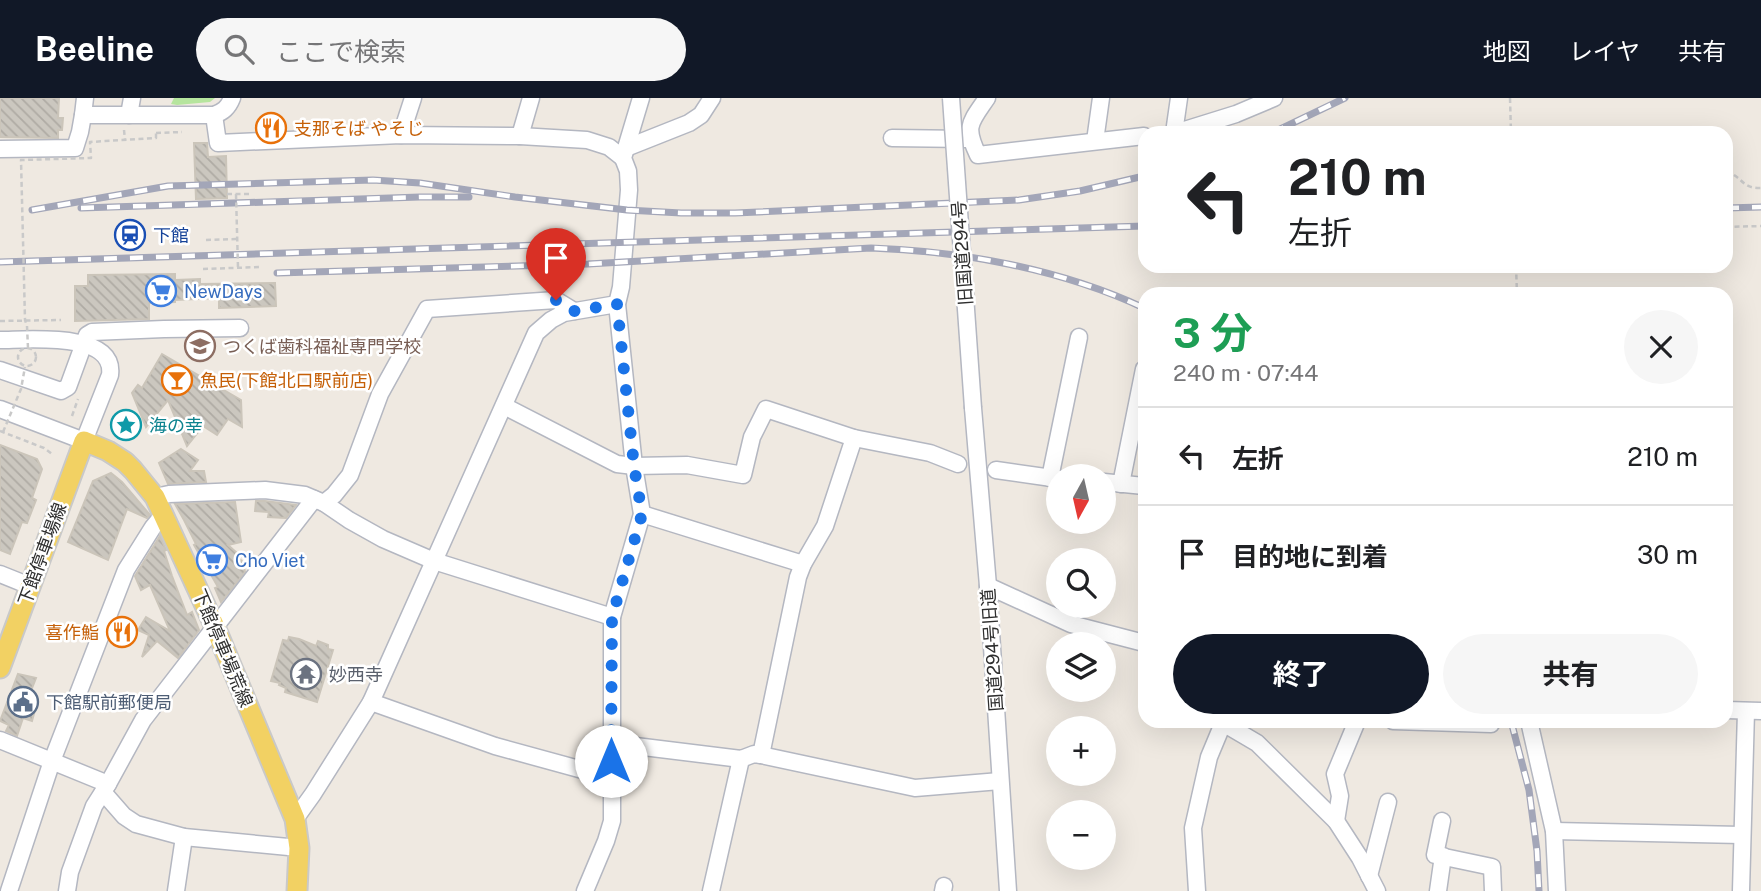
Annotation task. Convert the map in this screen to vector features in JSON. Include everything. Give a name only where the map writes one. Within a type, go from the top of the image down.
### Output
[{"type":"main road","name":"下館停車場荒線","points":[[85,441],[125,462],[159,506],[215,627],[295,818],[299,848],[297,891]]},
{"type":"main road","name":"下館停車場線","points":[[0,668],[85,441]]},
{"type":"street","points":[[0,149],[75,148],[85,98]]},
{"type":"street","points":[[126,122],[132,98]]},
{"type":"street","points":[[154,115],[158,98]]},
{"type":"street","points":[[83,115],[126,122],[154,115],[214,115],[222,113],[232,98]]},
{"type":"street","points":[[401,135],[413,98]]},
{"type":"street","points":[[520,136],[531,98]]},
{"type":"street","points":[[585,891],[612,821],[612,617],[642,514],[634,466],[617,304],[629,190],[624,153],[641,98]]},
{"type":"street","points":[[214,115],[218,143],[401,135],[520,136],[587,140],[624,153],[689,124],[701,115],[712,98]]},
{"type":"street","name":"旧国道294号","points":[[951,98],[973,408]]},
{"type":"street","points":[[987,98],[971,121],[970,139],[978,155],[1138,137]]},
{"type":"street","points":[[1095,141],[1101,98]]},
{"type":"street","points":[[1176,126],[1179,98]]},
{"type":"street","points":[[1197,126],[1236,114],[1273,98]]},
{"type":"street","points":[[892,138],[970,139]]},
{"type":"street","points":[[67,891],[70,872],[94,806],[143,720],[215,627],[319,501],[334,495],[350,475],[380,394],[427,309],[556,300],[574,311]]},
{"type":"street","points":[[295,818],[371,702],[536,333],[564,313],[617,304]]},
{"type":"street","points":[[0,370],[61,391],[68,387],[87,335],[92,332],[240,328]]},
{"type":"street","points":[[1056,464],[1079,337]]},
{"type":"street","points":[[0,340],[53,340],[85,344],[100,350],[110,361],[111,368],[85,441],[0,409]]},
{"type":"street","points":[[1121,484],[1138,399]]},
{"type":"street","points":[[504,406],[618,464],[687,465],[743,475],[752,437],[766,410],[854,438],[930,453],[958,464]]},
{"type":"street","name":"国道294号旧道","points":[[973,408],[1008,891]]},
{"type":"street","points":[[761,755],[798,577],[825,526],[854,438]]},
{"type":"street","points":[[996,470],[1046,477]]},
{"type":"street","points":[[1116,483],[1138,485]]},
{"type":"street","points":[[9,891],[52,761],[126,570],[153,527],[159,506],[169,494],[265,490],[295,493],[319,501],[383,539],[434,562],[612,617]]},
{"type":"street","points":[[642,514],[803,564]]},
{"type":"street","points":[[0,574],[30,586]]},
{"type":"street","points":[[988,586],[1071,624],[1138,641]]},
{"type":"street","points":[[371,702],[495,746],[612,778]]},
{"type":"street","points":[[1733,710],[1753,711],[1741,835],[1741,891]]},
{"type":"street","points":[[1197,891],[1193,828],[1209,757],[1221,728]]},
{"type":"street","points":[[1233,728],[1257,743],[1336,821],[1377,891]]},
{"type":"street","points":[[1336,821],[1340,796],[1335,774],[1354,728]]},
{"type":"street","points":[[1531,728],[1554,831],[1557,891]]},
{"type":"street","points":[[0,740],[52,761],[106,788],[124,816],[136,824],[184,837],[299,848]]},
{"type":"street","points":[[611,743],[741,759],[754,754],[761,755],[915,788],[1000,781]]},
{"type":"street","points":[[711,891],[741,759]]},
{"type":"street","points":[[1369,876],[1388,802]]},
{"type":"street","points":[[1442,821],[1435,855],[1492,867],[1493,891]]},
{"type":"street","points":[[1554,831],[1741,835]]},
{"type":"street","points":[[176,891],[184,837]]},
{"type":"street","points":[[1438,891],[1443,856]]},
{"type":"path","points":[[1510,98],[1511,126]]},
{"type":"path","points":[[125,140],[126,122]]},
{"type":"path","points":[[28,348],[21,160],[91,158],[90,142],[156,138],[156,133],[182,132]]},
{"type":"path","points":[[1733,174],[1749,187],[1761,188]]},
{"type":"path","points":[[227,194],[250,194]]},
{"type":"path","points":[[236,194],[238,268]]},
{"type":"path","points":[[1733,227],[1761,226]]},
{"type":"path","points":[[205,240],[236,239]]},
{"type":"path","points":[[203,269],[261,267]]},
{"type":"path","points":[[0,321],[61,320]]},
{"type":"path","points":[[28,348],[36,353],[37,359],[32,366],[26,367],[18,358],[20,352],[28,348]]},
{"type":"path","points":[[26,367],[2,432],[44,448],[52,454]]},
{"type":"green space","points":[[174,98],[215,98],[210,102],[177,105],[171,104]]},
{"type":"building","points":[[0,98],[59,98],[58,118],[63,118],[58,138],[0,137]]},
{"type":"building","points":[[194,143],[207,143],[208,157],[226,156],[227,198],[196,199]]},
{"type":"building","points":[[175,274],[175,280],[200,279],[200,284],[275,283],[276,306],[219,308],[219,298],[175,300],[149,303],[149,319],[75,321],[75,286],[88,286],[88,275]]},
{"type":"building","points":[[162,354],[241,400],[242,427],[228,419],[217,435],[203,426],[187,446],[168,400],[146,427],[132,393],[138,385],[142,388]]},
{"type":"building","points":[[0,445],[37,459],[42,469],[32,498],[36,500],[27,523],[22,522],[10,554],[0,550]]},
{"type":"building","points":[[181,449],[198,460],[190,471],[204,471],[206,482],[168,484],[159,463]]},
{"type":"building","points":[[111,473],[150,515],[147,518],[127,509],[108,560],[68,542],[93,481]]},
{"type":"building","points":[[256,501],[296,505],[286,518],[268,517],[269,512],[255,511]]},
{"type":"building","points":[[235,502],[241,542],[228,545],[243,562],[245,572],[221,602],[215,588],[218,587],[175,504]]},
{"type":"building","points":[[160,536],[187,615],[192,612],[199,630],[178,658],[157,641],[142,657],[149,635],[138,630],[146,617],[170,631],[150,585],[141,590],[135,576]]},
{"type":"building","points":[[289,637],[316,646],[318,641],[333,650],[317,702],[285,692],[286,688],[279,685],[280,683],[271,681],[283,640],[288,641]]},
{"type":"building","points":[[18,674],[36,678],[27,701],[30,702],[28,708],[35,710],[32,721],[23,718],[17,736],[6,731],[9,725],[0,721]]},
{"type":"railway","points":[[1287,126],[1345,98]]},
{"type":"railway","points":[[32,210],[168,186],[373,180],[420,183],[627,210],[735,213],[1019,200],[1080,191],[1138,177]]},
{"type":"railway","points":[[81,208],[469,197]]},
{"type":"railway","points":[[1733,208],[1761,207]]},
{"type":"railway","points":[[0,262],[1138,226]]},
{"type":"railway","points":[[277,273],[588,264],[871,248],[940,253],[1010,264],[1079,283],[1138,305]]},
{"type":"railway","points":[[1513,728],[1529,790],[1539,891]]},
{"type":"place","name":"支那そば やそじ","points":[[271,128]]},
{"type":"place","name":"下館","points":[[130,235]]},
{"type":"place","name":"NewDays","points":[[161,291]]},
{"type":"place","name":"つくば歯科福祉専門学校","points":[[200,346]]},
{"type":"place","name":"魚民(下館北口駅前店)","points":[[177,380]]},
{"type":"place","name":"海の幸","points":[[126,425]]},
{"type":"place","name":"Cho Viet","points":[[212,560]]},
{"type":"place","name":"喜作鮨","points":[[122,632]]},
{"type":"place","name":"妙西寺","points":[[306,674]]},
{"type":"place","name":"下館駅前郵便局","points":[[23,702]]},
{"type":"route","points":[[556,300],[574,311],[617,304],[634,466],[642,514],[612,617],[611,761]]}]
